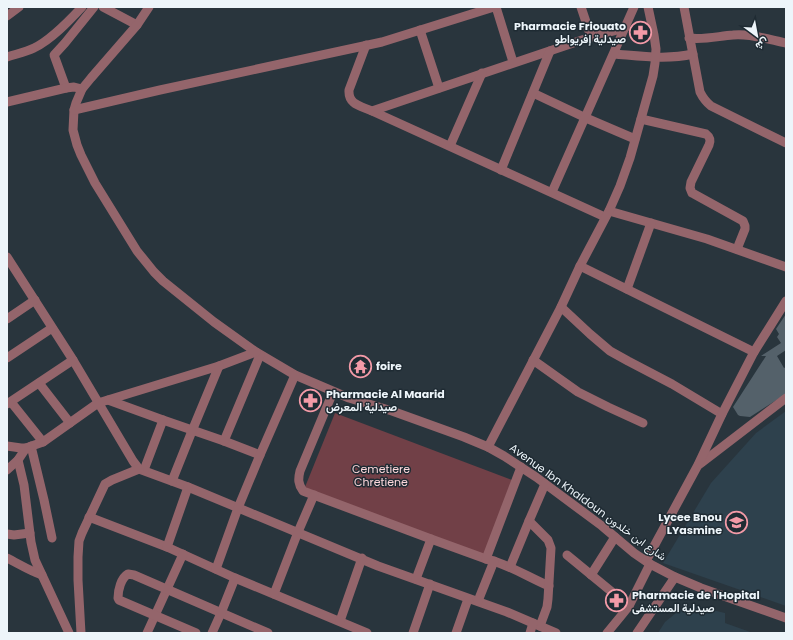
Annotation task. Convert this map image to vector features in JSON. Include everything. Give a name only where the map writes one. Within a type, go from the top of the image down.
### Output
[{"type":"street","points":[[7,16],[19,7]]},
{"type":"street","points":[[7,57],[26,52],[45,42],[82,7]]},
{"type":"street","points":[[54,55],[94,7]]},
{"type":"street","points":[[103,7],[137,25]]},
{"type":"street","name":"Avenue Ibn Khaldoun شارع ابن خلدون","points":[[149,7],[137,25],[82,89],[74,110],[73,130],[76,145],[86,168],[137,251],[154,272],[173,290],[214,322],[258,354],[295,375],[349,398],[392,411],[488,447],[536,477],[648,562],[675,577],[701,588],[786,618]]},
{"type":"street","points":[[74,110],[167,88],[366,45],[495,7],[513,62]]},
{"type":"street","points":[[581,7],[592,37]]},
{"type":"street","points":[[552,192],[634,7]]},
{"type":"street","points":[[488,447],[532,360],[561,307],[626,172],[653,76],[656,57],[654,35],[648,7]]},
{"type":"street","points":[[684,7],[702,98],[711,106],[786,143]]},
{"type":"street","points":[[372,111],[513,62],[625,28]]},
{"type":"street","points":[[420,30],[438,88]]},
{"type":"street","points":[[690,38],[697,39],[734,35],[758,37],[786,43]]},
{"type":"street","points":[[45,42],[54,55],[66,88]]},
{"type":"street","points":[[366,45],[348,94],[349,98],[354,103],[501,170],[607,214],[651,223],[708,239],[786,267]]},
{"type":"street","points":[[501,170],[550,51]]},
{"type":"street","points":[[614,54],[656,57],[693,54]]},
{"type":"street","points":[[450,146],[482,73]]},
{"type":"street","points":[[7,102],[66,88],[74,87],[82,89]]},
{"type":"street","points":[[533,93],[635,139]]},
{"type":"street","points":[[641,119],[708,135],[710,140],[709,145],[691,182],[690,188],[692,193],[743,221],[745,229],[737,249]]},
{"type":"street","points":[[627,289],[651,223]]},
{"type":"street","points":[[7,258],[73,360],[134,461],[141,469],[398,573],[468,599],[478,601],[556,633]]},
{"type":"street","points":[[580,266],[754,352]]},
{"type":"street","points":[[7,318],[35,300]]},
{"type":"street","points":[[607,633],[629,606],[648,562],[698,465],[722,414],[754,352],[786,301]]},
{"type":"street","points":[[561,307],[610,351],[672,384],[722,414]]},
{"type":"street","points":[[7,358],[52,328]]},
{"type":"street","points":[[7,446],[21,448],[43,442],[98,403],[258,354]]},
{"type":"street","points":[[224,441],[258,354]]},
{"type":"street","points":[[43,442],[9,403],[73,360]]},
{"type":"street","points":[[532,360],[578,392],[643,423]]},
{"type":"street","points":[[172,481],[218,366]]},
{"type":"street","points":[[216,569],[238,508],[295,375]]},
{"type":"street","points":[[39,383],[70,423]]},
{"type":"street","points":[[333,392],[300,471],[298,478],[303,491],[510,567],[549,586]]},
{"type":"street","points":[[698,465],[786,398]]},
{"type":"street","points":[[108,400],[260,455]]},
{"type":"street","points":[[81,633],[78,580],[78,546],[80,536],[105,484],[141,469],[163,420]]},
{"type":"street","points":[[7,470],[18,460],[28,447]]},
{"type":"street","points":[[28,447],[44,500],[52,538]]},
{"type":"street","points":[[18,460],[26,493],[30,533],[35,560],[68,633]]},
{"type":"street","points":[[478,601],[521,467]]},
{"type":"street","points":[[510,567],[545,484]]},
{"type":"street","points":[[167,547],[188,487]]},
{"type":"street","points":[[274,594],[314,495]]},
{"type":"street","points":[[90,517],[167,547],[235,578],[340,621],[353,630],[367,633]]},
{"type":"street","points":[[529,521],[545,537],[550,545],[548,603],[530,633]]},
{"type":"street","points":[[7,534],[14,535],[30,533]]},
{"type":"street","points":[[591,575],[615,537]]},
{"type":"street","points":[[416,579],[431,539]]},
{"type":"street","points":[[147,633],[168,590],[183,554]]},
{"type":"street","points":[[567,555],[629,606]]},
{"type":"street","points":[[7,558],[42,575]]},
{"type":"street","points":[[340,621],[362,558]]},
{"type":"street","points":[[196,633],[119,600],[118,593],[124,577],[128,574],[134,575],[268,633]]},
{"type":"street","points":[[637,633],[675,577]]},
{"type":"street","points":[[212,633],[235,578]]},
{"type":"street","points":[[413,633],[430,584]]},
{"type":"street","points":[[456,633],[468,599]]},
{"type":"shaded area","name":"Lycee Bnou LYasmine","points":[[786,411],[786,606],[663,563],[711,483],[756,433]]},
{"type":"shaded area","points":[[699,607],[725,613],[725,623],[753,633],[658,633],[665,622],[681,609]]},
{"type":"green space","name":"Cemetiere Chretiene","points":[[335,413],[512,480],[483,560],[303,492]]},
{"type":"building","points":[[786,314],[786,350],[777,356],[784,368],[786,367],[786,394],[750,417],[740,416],[733,407],[766,356],[761,356],[781,343],[777,337],[779,334],[776,329]]},
{"type":"place","name":"Pharmacie Friouato صيدلية إفريواطو","points":[[641,32]]},
{"type":"place","name":"foire","points":[[360,366]]},
{"type":"place","name":"Pharmacie Al Maarid صيدلية المعرض","points":[[311,400]]},
{"type":"place","name":"Lycee Bnou LYasmine","points":[[737,523]]},
{"type":"place","name":"Pharmacie de l'Hopital صيدلية المستشفى","points":[[616,601]]}]
